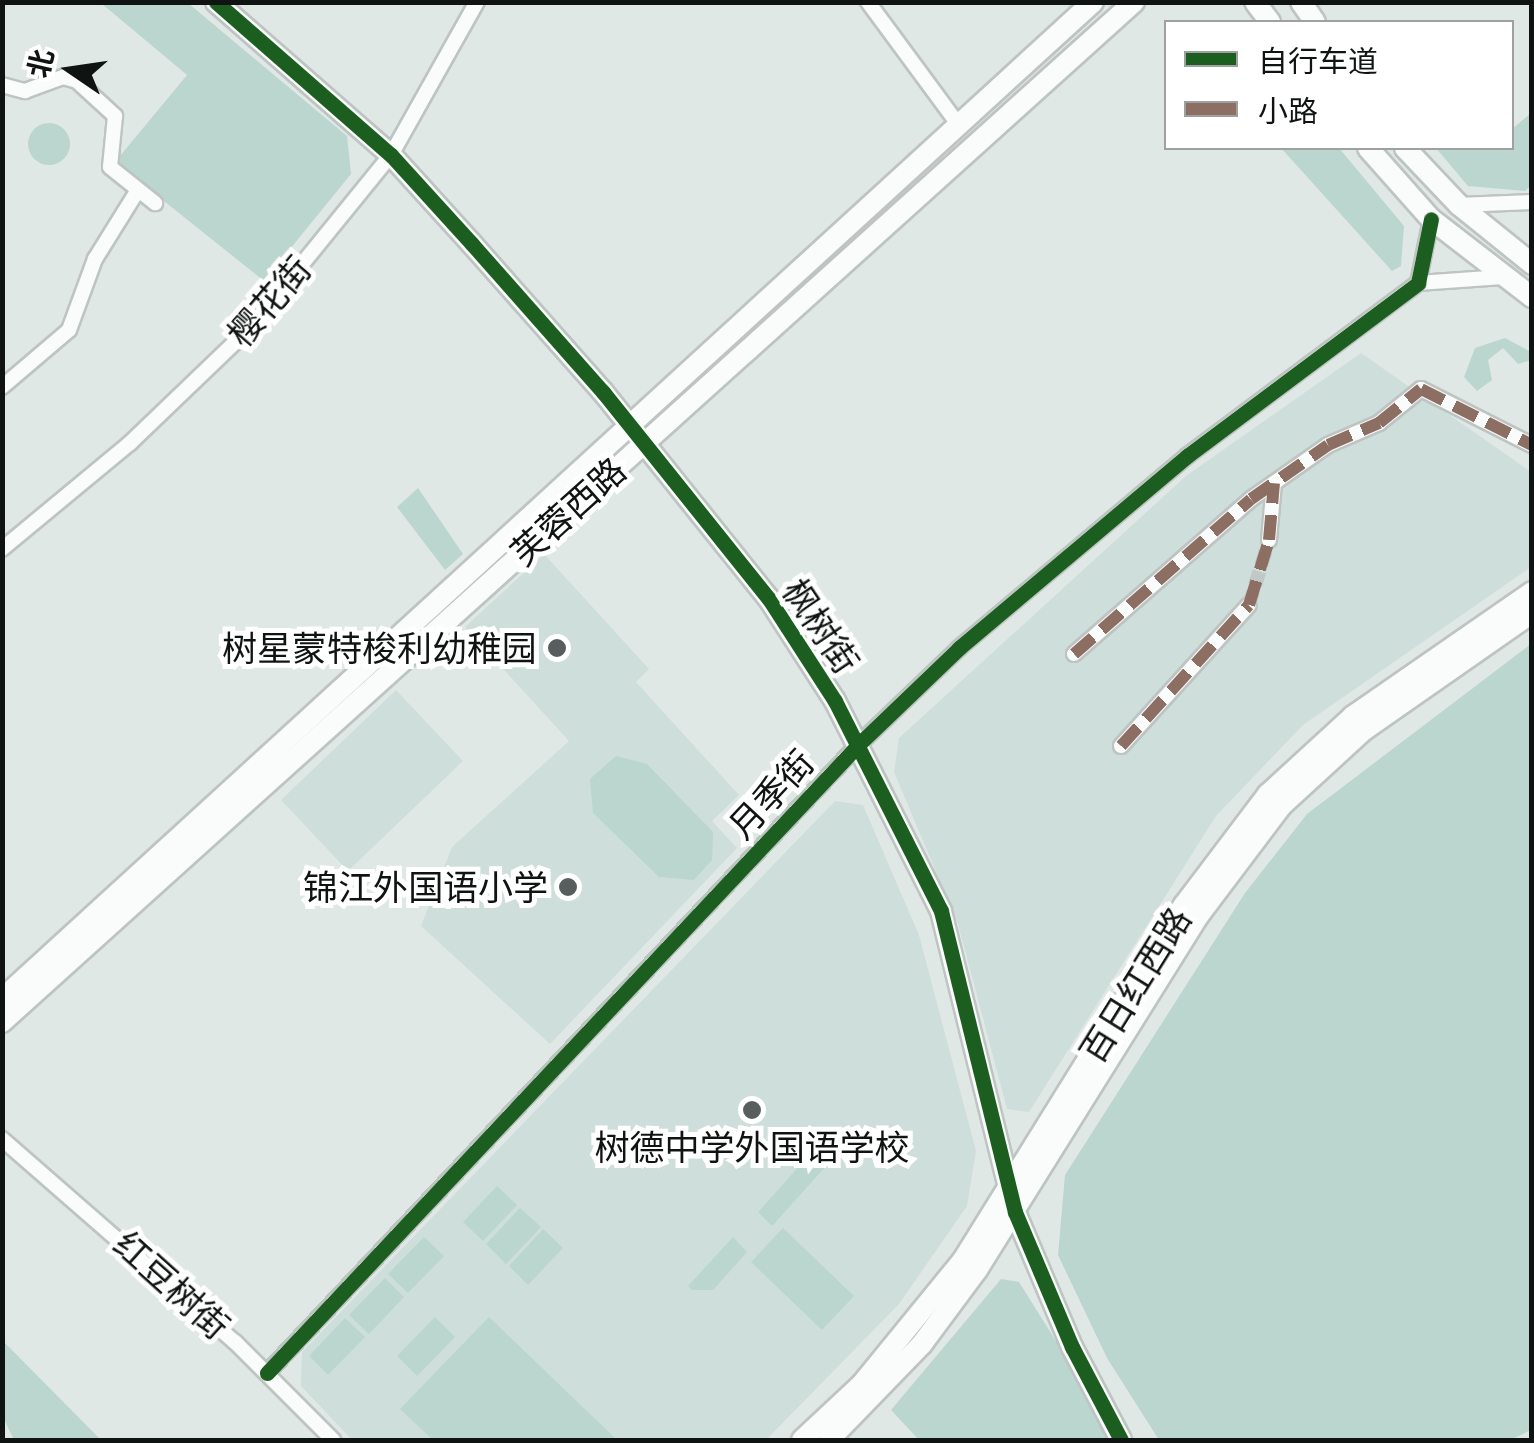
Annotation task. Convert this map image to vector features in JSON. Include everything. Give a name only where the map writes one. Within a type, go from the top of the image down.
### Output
[{"type":"street","name":"枫树街","points":[[216,2],[391,156],[636,436],[769,599],[859,744],[941,911],[1013,1201],[1072,1347],[1121,1440]]},
{"type":"street","name":"樱花街","points":[[2,549],[130,443],[251,327],[391,156],[478,2]]},
{"type":"street","points":[[868,2],[960,127]]},
{"type":"street","name":"芙蓉西路","points":[[2,1022],[636,436],[1092,2]]},
{"type":"street","name":"芙蓉西路","points":[[2,999],[636,436],[1134,2]]},
{"type":"street","points":[[2,85],[25,91],[63,77],[76,81],[115,116],[108,162],[155,203]]},
{"type":"street","points":[[1370,150],[1431,219],[1532,297]]},
{"type":"street","points":[[1407,150],[1459,205],[1532,264]]},
{"type":"street","points":[[2,387],[69,330],[95,259],[138,190]]},
{"type":"street","points":[[1459,205],[1532,202]]},
{"type":"street","points":[[1431,219],[1418,283],[1504,277]]},
{"type":"street","name":"月季街","points":[[267,1373],[859,744],[1080,543],[1418,283]]},
{"type":"street","points":[[1074,654],[1274,482],[1328,445],[1379,423],[1421,389],[1532,445]]},
{"type":"street","points":[[1269,540],[1274,482]]},
{"type":"street","name":"百日红西路","points":[[802,1440],[908,1330],[1013,1201],[1184,906],[1268,794],[1353,716],[1532,592]]},
{"type":"street","points":[[1121,746],[1249,605]]},
{"type":"street","name":"百日红西路","points":[[829,1440],[922,1344],[1199,915],[1281,806],[1364,730],[1532,613]]},
{"type":"street","name":"红豆树街","points":[[2,1139],[267,1373],[333,1440]]},
{"type":"shaded area","points":[[1361,353],[1531,472],[1531,567],[1303,725],[1216,816],[1029,1112],[1007,1109],[958,924],[894,772],[899,738],[1186,476]]},
{"type":"shaded area","name":"锦江外国语小学","points":[[544,554],[649,669],[636,682],[739,795],[712,821],[737,848],[550,1044],[421,926],[452,847],[569,741],[465,627]]},
{"type":"shaded area","points":[[396,690],[463,761],[348,871],[281,800]]},
{"type":"shaded area","name":"树德中学外国语学校","points":[[835,801],[863,805],[919,935],[976,1151],[967,1206],[899,1304],[766,1440],[352,1440],[301,1386],[302,1352]]},
{"type":"green space","points":[[101,3],[188,3],[347,136],[351,174],[264,281],[115,162],[187,75]]},
{"type":"green space","points":[[1531,113],[1531,185],[1525,191],[1468,186],[1438,150],[1514,150],[1514,127]]},
{"type":"green space","points":[[49,123],[64,129],[70,144],[64,159],[49,165],[34,159],[28,144],[34,129]]},
{"type":"green space","points":[[1283,150],[1341,150],[1404,226],[1401,266],[1392,271]]},
{"type":"green space","points":[[1505,338],[1531,352],[1531,360],[1518,364],[1503,348],[1488,360],[1492,380],[1477,391],[1464,377],[1475,348]]},
{"type":"green space","points":[[418,488],[463,554],[445,570],[397,507]]},
{"type":"green space","points":[[1531,644],[1531,1430],[1510,1440],[1159,1440],[1107,1358],[1058,1255],[1065,1175],[1245,893],[1307,814]]},
{"type":"green space","points":[[616,756],[647,764],[713,832],[712,860],[694,880],[659,877],[593,813],[590,779]]},
{"type":"green space","points":[[811,1134],[827,1150],[827,1165],[772,1226],[758,1212],[803,1162],[794,1152],[802,1135]]},
{"type":"green space","points":[[497,1186],[517,1205],[483,1241],[463,1222]]},
{"type":"green space","points":[[520,1208],[541,1227],[506,1264],[486,1244]]},
{"type":"green space","points":[[783,1228],[854,1296],[822,1330],[751,1262]]},
{"type":"green space","points":[[543,1229],[563,1248],[528,1285],[509,1266]]},
{"type":"green space","points":[[424,1237],[444,1256],[408,1293],[388,1274]]},
{"type":"green space","points":[[733,1237],[747,1252],[713,1290],[692,1290],[688,1286]]},
{"type":"green space","points":[[385,1278],[404,1297],[369,1334],[349,1315]]},
{"type":"green space","points":[[1001,1279],[1019,1282],[1118,1440],[919,1440],[891,1410]]},
{"type":"green space","points":[[435,1317],[455,1337],[417,1376],[397,1356]]},
{"type":"green space","points":[[489,1317],[617,1440],[433,1440],[400,1409]]},
{"type":"green space","points":[[345,1318],[365,1337],[328,1375],[309,1356]]},
{"type":"green space","points":[[3,1341],[101,1440],[14,1440],[3,1417]]},
{"type":"tunnel","points":[[1249,605],[1269,540]]},
{"type":"marked path","points":[[1074,654],[1251,499],[1328,445],[1379,423],[1421,389],[1532,445]]},
{"type":"marked path","points":[[1121,746],[1249,605],[1269,540],[1274,483]]},
{"type":"cycle path","points":[[216,2],[391,155],[472,244],[603,392],[769,599],[835,701],[941,911],[1015,1212],[1072,1347],[1121,1440]]},
{"type":"cycle path","points":[[267,1373],[859,744],[959,648],[1187,456],[1418,283],[1431,219]]},
{"type":"place","name":"树星蒙特梭利幼稚园","points":[[557,648]]},
{"type":"place","name":"锦江外国语小学","points":[[568,887]]},
{"type":"place","name":"树德中学外国语学校","points":[[752,1110]]}]
